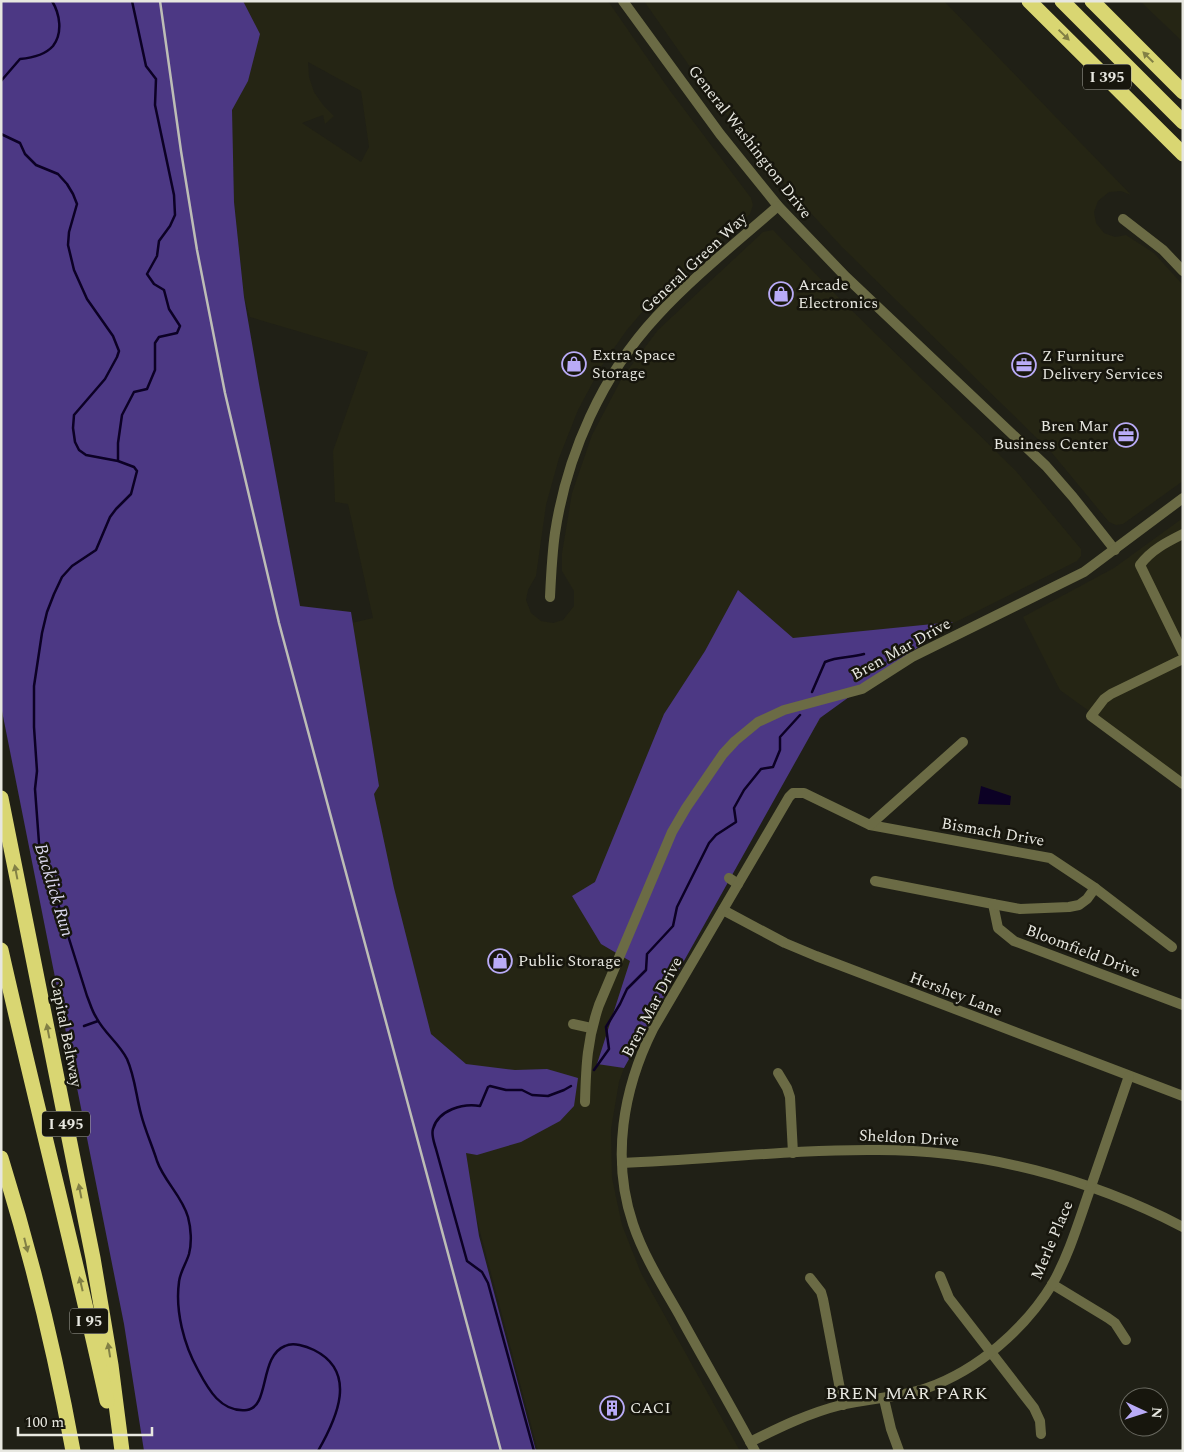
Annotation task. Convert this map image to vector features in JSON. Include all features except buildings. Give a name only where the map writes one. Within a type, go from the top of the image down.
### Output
[{"type":"highway","name":"I 395","points":[[1029,1],[1183,154]]},
{"type":"highway","points":[[1062,1],[1183,122]]},
{"type":"highway","name":"I 395","points":[[1092,1],[1183,92]]},
{"type":"highway","name":"Capital Beltway","points":[[1,798],[93,1258],[122,1451]]},
{"type":"highway","name":"I 95","points":[[1,950],[60,1192],[118,1451]]},
{"type":"highway","points":[[1,982],[60,1192]]},
{"type":"highway","name":"I 95","points":[[1,1145],[46,1323],[73,1451]]},
{"type":"highway","points":[[1,1158],[14,1198]]},
{"type":"street","name":"General Washington Drive","points":[[623,1],[720,134],[778,206],[846,277],[1046,466],[1115,550]]},
{"type":"street","name":"General Green Way","points":[[550,597],[555,532],[564,488],[581,437],[604,390],[628,352],[656,317],[682,290],[778,206]]},
{"type":"street","points":[[1123,219],[1163,250],[1183,271]]},
{"type":"street","name":"Bren Mar Drive","points":[[585,1102],[586,1064],[591,1028],[602,997],[672,832],[723,754],[735,741],[758,722],[784,710],[862,689],[912,657],[1084,572],[1183,498]]},
{"type":"street","points":[[1183,534],[1162,544],[1146,557],[1140,565],[1183,652]]},
{"type":"street","points":[[1183,660],[1111,694],[1104,699],[1091,716],[1183,784]]},
{"type":"street","points":[[870,825],[963,742]]},
{"type":"street","name":"Bren Mar Drive","points":[[752,1446],[641,1244],[632,1223],[622,1164],[622,1126],[629,1089],[639,1059],[653,1030],[723,910],[733,881],[788,797],[793,793],[804,793]]},
{"type":"street","name":"Bismach Drive","points":[[804,793],[870,825],[1050,858],[1095,888],[1172,948]]},
{"type":"street","name":"Bloomfield Drive","points":[[875,881],[1020,909],[1079,905],[1095,888]]},
{"type":"street","name":"Bloomfield Drive","points":[[993,904],[998,928],[1014,941],[1183,1004]]},
{"type":"street","name":"Hershey Lane","points":[[723,910],[786,943],[816,956],[1183,1096]]},
{"type":"street","points":[[573,1024],[591,1028]]},
{"type":"street","points":[[778,1073],[790,1097],[794,1153]]},
{"type":"street","name":"Merle Place","points":[[752,1446],[807,1415],[843,1405],[909,1393],[943,1381],[991,1352],[1019,1327],[1052,1284],[1071,1244],[1129,1076]]},
{"type":"street","name":"Sheldon Drive","points":[[622,1164],[794,1153],[878,1150],[947,1154],[1021,1166],[1091,1186],[1183,1227]]},
{"type":"street","points":[[940,1276],[949,1298],[1034,1408],[1040,1421],[1041,1434]]},
{"type":"street","points":[[810,1278],[821,1292],[823,1299],[843,1405]]},
{"type":"street","points":[[1052,1284],[1115,1323],[1126,1340]]},
{"type":"street","points":[[884,1399],[891,1429],[899,1451]]},
{"type":"shaded area","points":[[1,1],[243,1],[260,34],[248,81],[232,110],[234,202],[244,297],[300,606],[351,612],[379,786],[374,794],[394,888],[431,1034],[466,1064],[515,1070],[547,1069],[578,1078],[574,1106],[560,1121],[521,1142],[477,1155],[466,1153],[479,1236],[536,1451],[144,1451],[124,1324],[1,706]]},
{"type":"shaded area","points":[[199,1],[608,1],[668,88],[751,198],[753,205],[750,214],[654,298],[626,331],[601,367],[578,410],[559,458],[546,505],[536,576],[528,590],[526,600],[531,613],[541,621],[553,623],[563,620],[574,606],[574,591],[562,571],[562,553],[572,493],[592,435],[622,378],[658,330],[763,232],[773,230],[839,298],[1016,471],[1081,549],[1081,556],[1077,561],[906,647],[823,716],[800,749],[634,1040],[619,1082],[611,1129],[612,1178],[622,1225],[641,1273],[740,1451],[538,1451],[321,630],[373,618],[348,504],[335,502],[333,451],[368,352],[250,317],[244,297],[234,202],[233,164]],"holes":[[[308,62],[361,91],[369,147],[361,162],[302,123],[323,115],[325,124],[334,116],[314,92],[309,77]]]},
{"type":"shaded area","points":[[644,1],[944,1],[1131,195],[1121,191],[1109,192],[1098,201],[1094,212],[1096,223],[1104,233],[1115,237],[1126,235],[1154,253],[1183,285],[1183,481],[1123,524],[1116,525],[1109,522],[1052,453],[842,247],[766,164],[702,84]]},
{"type":"shaded area","points":[[1140,1],[1183,1],[1183,42]]},
{"type":"shaded area","points":[[1183,518],[1183,779],[1060,690],[1023,617],[1114,568]]},
{"type":"shaded area","points":[[738,590],[793,638],[953,622],[820,718],[624,1068],[597,1064],[630,961],[601,944],[572,896],[595,882],[664,714],[705,651]]},
{"type":"shaded area","points":[[981,786],[1011,796],[1010,805],[978,804]]},
{"type":"waterway","name":"Backlick Run","points":[[1,81],[20,59],[42,54],[53,46],[58,35],[59,23],[52,1]]},
{"type":"waterway","points":[[118,460],[118,443],[122,415],[134,392],[147,389],[155,370],[155,343],[159,337],[177,333],[180,326],[169,309],[164,290],[154,284],[147,274],[157,256],[159,241],[170,226],[175,215],[174,195],[155,105],[156,79],[146,66],[132,1]]},
{"type":"waterway","name":"Backlick Run","points":[[1,134],[20,143],[25,154],[36,165],[58,174],[73,194],[77,204],[69,232],[68,245],[74,270],[87,299],[113,336],[119,351],[105,379],[74,415],[75,442],[79,450],[86,455],[118,461],[134,467],[137,471],[131,494],[110,517],[96,550],[72,566],[62,577],[47,612],[34,686],[37,771],[35,789],[39,843],[92,1010],[99,1023],[127,1059],[139,1107],[157,1161],[182,1202],[188,1217],[191,1245],[180,1278],[178,1304],[182,1328],[193,1360],[206,1385],[216,1398],[230,1408],[247,1410],[254,1407],[259,1400],[271,1360],[277,1351],[285,1346],[296,1344],[314,1350],[328,1359],[336,1370],[340,1383],[340,1396],[332,1424],[318,1451]]},
{"type":"waterway","points":[[812,692],[825,662],[864,654]]},
{"type":"waterway","points":[[594,1070],[609,1049],[606,1027],[627,989],[646,970],[647,954],[673,926],[677,907],[709,843],[716,835],[736,822],[734,808],[744,790],[761,769],[773,767],[780,750],[780,737],[800,715]]},
{"type":"waterway","points":[[84,1026],[98,1021]]},
{"type":"waterway","points":[[534,1451],[488,1283],[482,1272],[467,1261],[432,1131],[440,1117],[452,1109],[473,1105],[480,1106],[490,1086],[506,1090],[522,1090],[532,1095],[548,1096],[571,1086]]},
{"type":"railway","points":[[160,1],[197,250],[225,393],[279,623],[501,1451]]},
{"type":"place","name":"Arcade Electronics","points":[[781,294]]},
{"type":"place","name":"Extra Space Storage","points":[[574,364]]},
{"type":"place","name":"Z Furniture Delivery Services","points":[[1024,365]]},
{"type":"place","name":"Bren Mar Business Center","points":[[1126,435]]},
{"type":"place","name":"Public Storage","points":[[500,961]]},
{"type":"place","name":"CACI","points":[[612,1408]]},
{"type":"district","name":"BREN MAR PARK","points":[[907,1393]]}]
